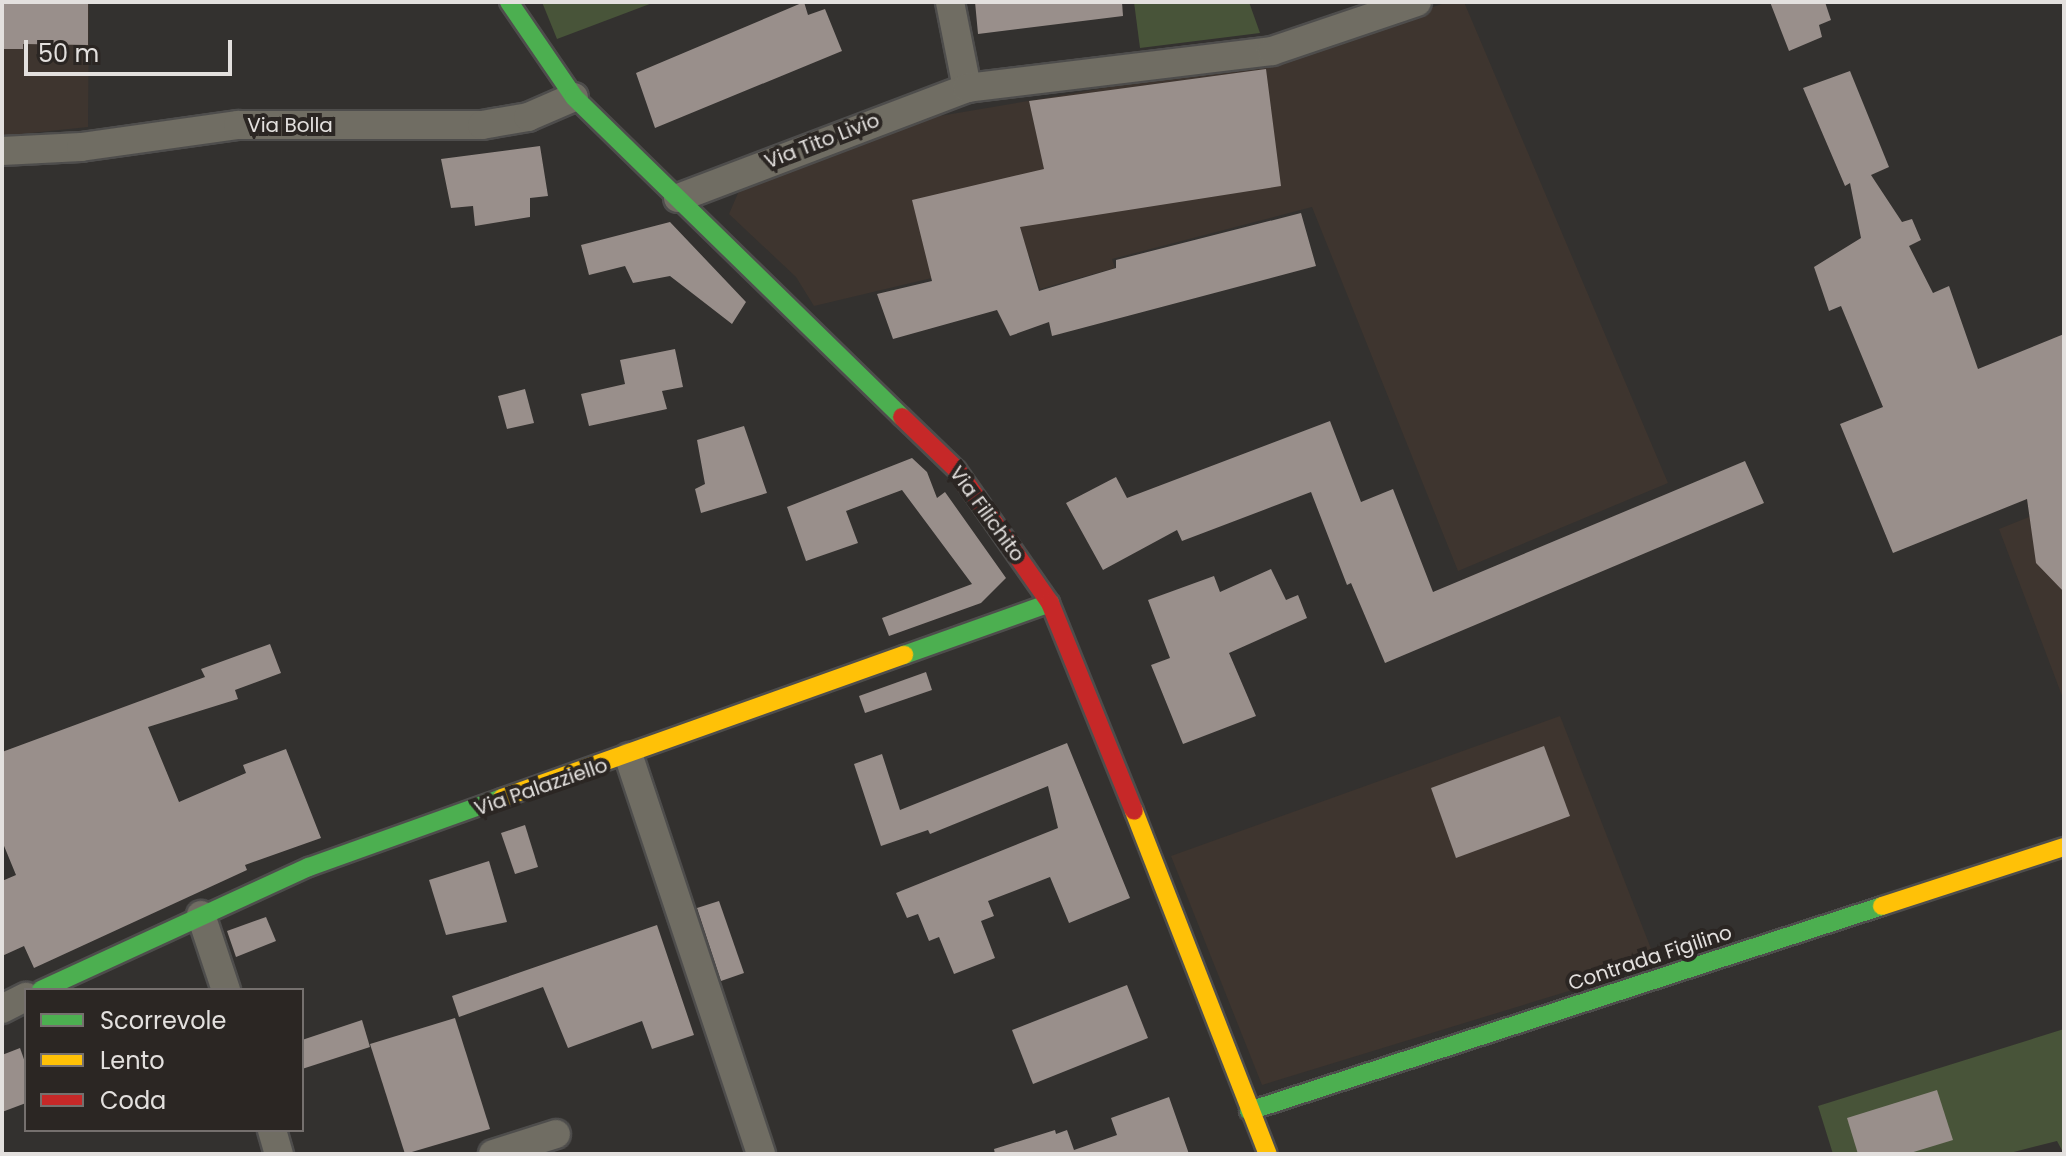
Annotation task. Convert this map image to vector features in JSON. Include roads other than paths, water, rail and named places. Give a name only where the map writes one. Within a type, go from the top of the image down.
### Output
[{"type":"street","name":"Via Filichito","points":[[509,2],[574,97],[957,470],[1050,603],[1268,1154]]},
{"type":"street","points":[[950,2],[967,88],[1272,51],[1417,2]]},
{"type":"street","name":"Via Tito Livio","points":[[678,198],[967,88]]},
{"type":"street","name":"Via Bolla","points":[[2,151],[81,147],[238,125],[482,125],[528,117],[574,97]]},
{"type":"street","name":"Via Palazziello","points":[[45,988],[309,867],[629,757],[1050,603]]},
{"type":"street","points":[[629,757],[761,1154]]},
{"type":"street","name":"Contrada Figilino","points":[[1249,1111],[2064,847]]},
{"type":"street","points":[[201,915],[225,988]]},
{"type":"street","points":[[2,1009],[24,998]]},
{"type":"street","points":[[273,1132],[279,1154]]},
{"type":"street","points":[[493,1154],[556,1134]]}]
